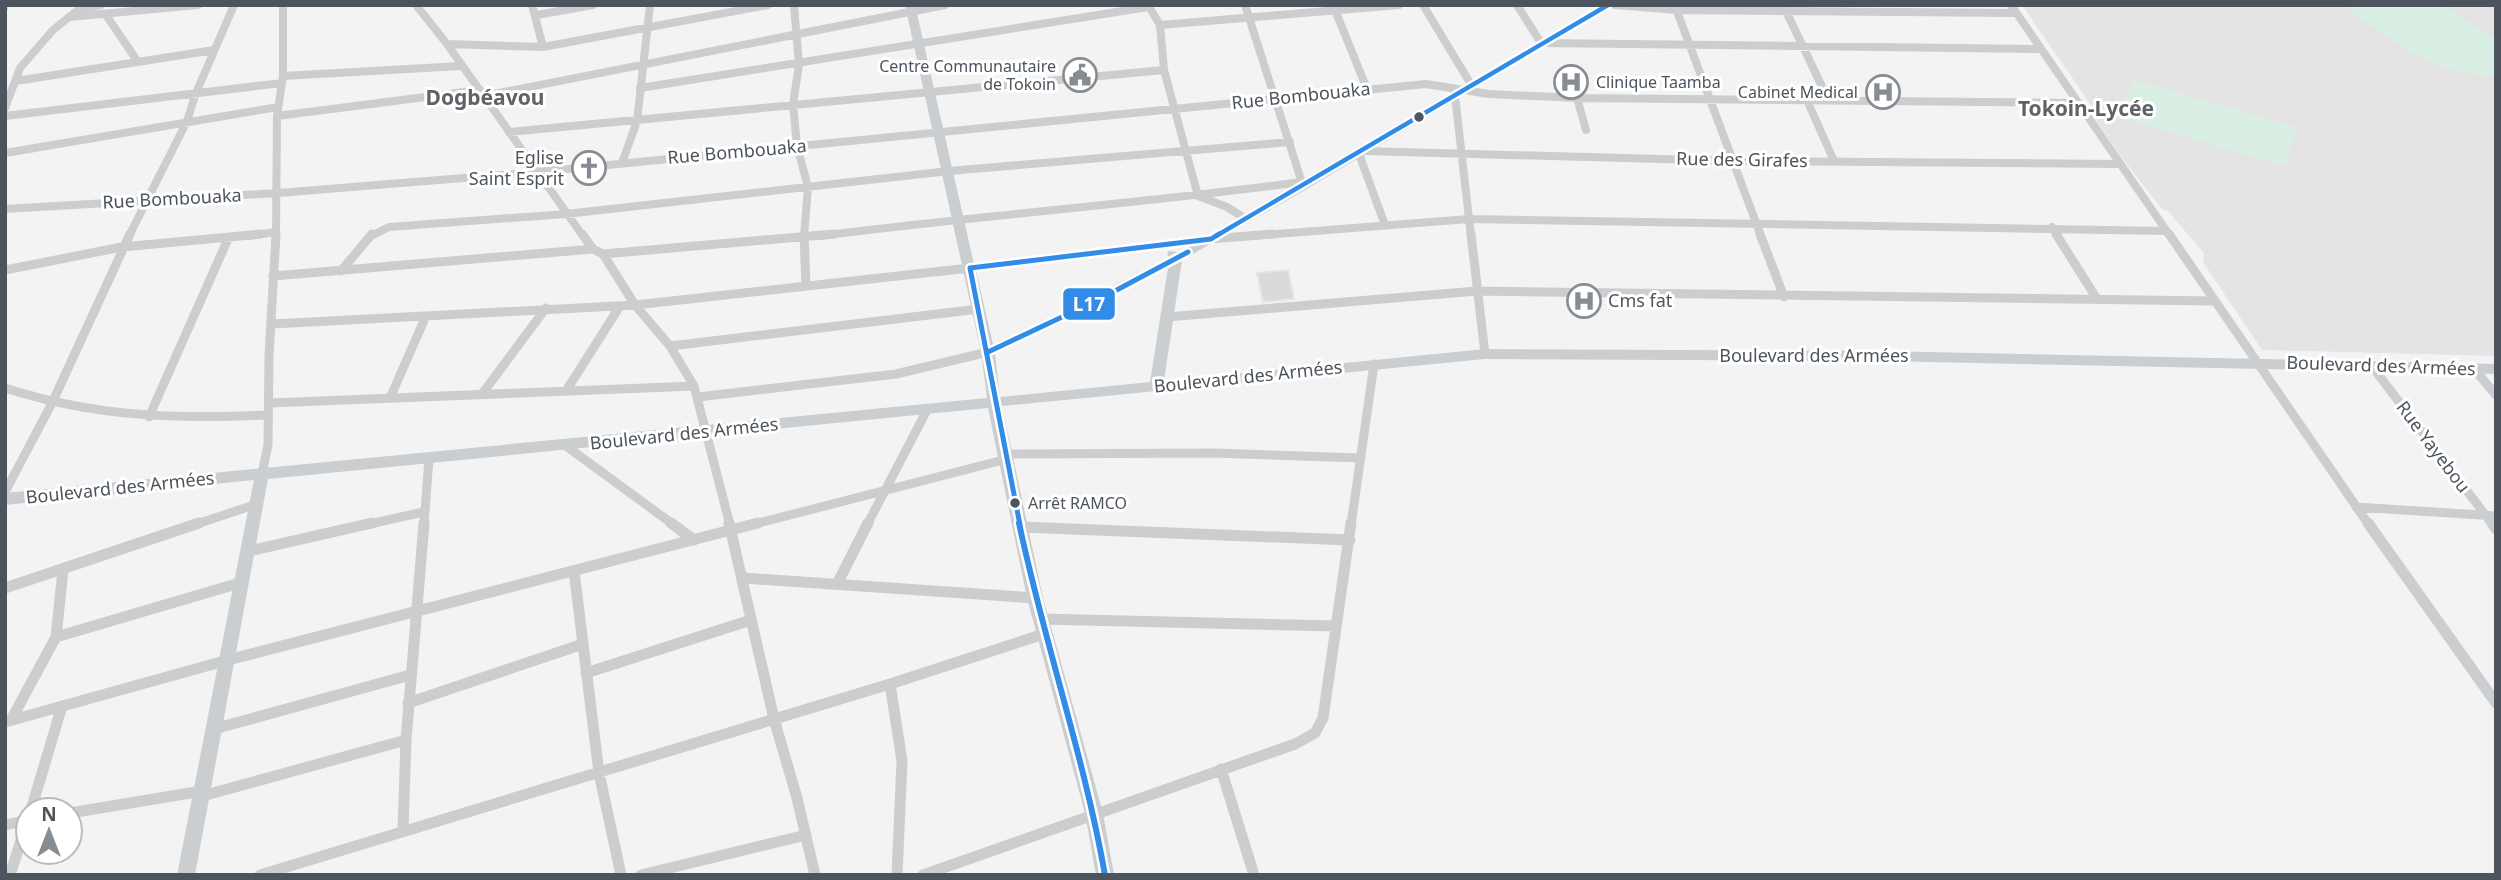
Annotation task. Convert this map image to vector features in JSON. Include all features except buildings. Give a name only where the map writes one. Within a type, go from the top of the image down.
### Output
[{"type":"main road","points":[[988,352],[1098,300],[1176,259],[1302,184],[1361,153],[1608,5]]},
{"type":"main road","points":[[911,8],[979,309],[988,352],[994,403],[1035,598],[1094,813],[1105,875]]},
{"type":"main road","points":[[970,268],[1211,239]]},
{"type":"main road","points":[[1156,386],[1176,259],[1167,243]]},
{"type":"main road","name":"Boulevard des Armées","points":[[5,499],[927,411],[1485,354],[2257,362],[2496,369]]},
{"type":"main road","points":[[186,875],[244,582],[262,474]]},
{"type":"street","points":[[5,108],[20,68],[37,46],[81,7],[102,5]]},
{"type":"street","points":[[68,17],[198,5]]},
{"type":"street","points":[[5,492],[52,403],[122,247],[187,121],[196,93],[234,5]]},
{"type":"street","points":[[262,474],[268,445],[270,403],[278,193],[277,111],[283,80],[283,5]]},
{"type":"street","points":[[416,5],[447,44],[566,214],[593,249],[603,254],[804,238],[959,218],[1302,184],[1245,5]]},
{"type":"street","points":[[532,5],[537,15],[543,47]]},
{"type":"street","points":[[537,15],[593,5]]},
{"type":"street","points":[[621,163],[637,121],[650,5]]},
{"type":"street","points":[[447,44],[543,47],[768,5]]},
{"type":"street","points":[[794,5],[799,65],[793,104],[797,146],[808,187],[804,238],[806,286]]},
{"type":"street","points":[[5,153],[187,121],[482,93],[796,34],[911,8],[946,5]]},
{"type":"street","points":[[1160,25],[1334,8],[1399,5]]},
{"type":"street","points":[[1423,5],[1469,87]]},
{"type":"street","points":[[1517,5],[1541,43],[2040,49]]},
{"type":"street","points":[[1615,5],[1676,8],[2013,9],[2356,507],[2496,703]]},
{"type":"street","points":[[640,88],[799,65],[1148,6],[1160,25],[1164,70],[1198,196]]},
{"type":"street","points":[[1334,8],[1367,89]]},
{"type":"street","points":[[1676,8],[1784,297]]},
{"type":"street","points":[[1785,8],[1828,99]]},
{"type":"street","points":[[106,15],[138,62]]},
{"type":"street","points":[[16,81],[215,50]]},
{"type":"street","points":[[5,116],[283,80],[461,66]]},
{"type":"street","points":[[509,132],[1164,70]]},
{"type":"street","name":"Rue Bombouaka","points":[[5,209],[278,193],[538,172],[1435,84],[1469,87],[1489,94],[1577,98],[2078,103]]},
{"type":"street","points":[[1455,96],[1485,354]]},
{"type":"street","points":[[1577,98],[1586,130]]},
{"type":"street","points":[[1806,99],[1834,160]]},
{"type":"street","points":[[341,271],[373,233],[381,229],[566,214],[949,171],[1290,142]]},
{"type":"street","points":[[1361,153],[1385,225]]},
{"type":"street","name":"Rue des Girafes","points":[[1361,153],[2120,164]]},
{"type":"street","points":[[1198,196],[1227,207],[1246,219]]},
{"type":"street","points":[[1211,239],[1469,219],[2166,231]]},
{"type":"street","points":[[2052,227],[2097,299]]},
{"type":"street","points":[[5,270],[122,247],[228,239],[276,232]]},
{"type":"street","points":[[149,418],[228,239]]},
{"type":"street","points":[[273,276],[593,249]]},
{"type":"street","points":[[603,254],[635,305],[670,346],[698,397],[743,578],[774,719],[815,875]]},
{"type":"street","points":[[272,324],[635,305],[970,268]]},
{"type":"street","points":[[1167,317],[1477,291],[2214,301]]},
{"type":"street","points":[[566,391],[620,306]]},
{"type":"street","points":[[482,394],[546,308]]},
{"type":"street","points":[[670,346],[979,309]]},
{"type":"street","points":[[390,398],[426,316]]},
{"type":"street","points":[[698,397],[897,374],[988,352]]},
{"type":"street","points":[[922,875],[1295,744],[1315,733],[1323,718],[1374,364]]},
{"type":"street","name":"Rue Yayebou","points":[[2371,365],[2490,516],[2496,529]]},
{"type":"street","points":[[2474,369],[2496,395]]},
{"type":"street","points":[[270,403],[694,386]]},
{"type":"street","points":[[5,388],[52,403],[149,418],[268,415]]},
{"type":"street","points":[[837,584],[927,411]]},
{"type":"street","points":[[566,446],[694,540]]},
{"type":"street","points":[[8,721],[228,660],[885,493],[1006,457],[1213,453],[1361,458]]},
{"type":"street","points":[[403,830],[405,740],[429,458]]},
{"type":"street","points":[[5,588],[257,505]]},
{"type":"street","points":[[2356,507],[2490,516]]},
{"type":"street","points":[[249,551],[423,512]]},
{"type":"street","points":[[1021,527],[1350,540]]},
{"type":"street","points":[[8,721],[56,637],[64,570]]},
{"type":"street","points":[[575,571],[599,773],[621,875]]},
{"type":"street","points":[[743,578],[1035,598]]},
{"type":"street","points":[[56,637],[244,582]]},
{"type":"street","points":[[586,673],[751,620]]},
{"type":"street","points":[[260,875],[890,684],[1042,627],[1336,626]]},
{"type":"street","points":[[408,703],[583,644]]},
{"type":"street","points":[[214,729],[410,675]]},
{"type":"street","points":[[890,684],[902,761],[897,875]]},
{"type":"street","points":[[35,796],[62,706]]},
{"type":"street","points":[[84,811],[202,793],[405,740]]},
{"type":"street","points":[[1222,769],[1254,875]]},
{"type":"street","points":[[641,875],[806,835]]},
{"type":"shaded area","points":[[2022,5],[2496,5],[2496,356],[2262,350],[2203,262],[2204,253],[2167,210],[2163,210],[2122,158],[2095,119],[2100,118]]},
{"type":"green space","points":[[2342,5],[2441,5],[2496,40],[2496,75],[2453,70],[2433,62],[2396,42]]},
{"type":"green space","points":[[2134,80],[2296,127],[2285,166],[2117,116]]},
{"type":"railway","points":[[5,10],[7,5]]},
{"type":"transit line","name":"L17","points":[[1105,875],[1094,813],[1035,598],[994,403],[988,352],[970,268],[1211,239],[1608,5]]},
{"type":"transit line","name":"L17","points":[[988,352],[1098,300],[1188,252]]},
{"type":"place","name":"Centre Communautaire de Tokoin","points":[[1080,75]]},
{"type":"place","name":"Clinique Taamba","points":[[1571,82]]},
{"type":"place","name":"Cabinet Medical","points":[[1883,92]]},
{"type":"place","name":"Eglise Saint Esprit","points":[[589,168]]},
{"type":"place","name":"Cms fat","points":[[1584,301]]},
{"type":"place","name":"Arrêt RAMCO","points":[[1015,503]]},
{"type":"district","name":"Dogbéavou","points":[[485,98]]},
{"type":"district","name":"Tokoin-Lycée","points":[[2086,109]]}]
